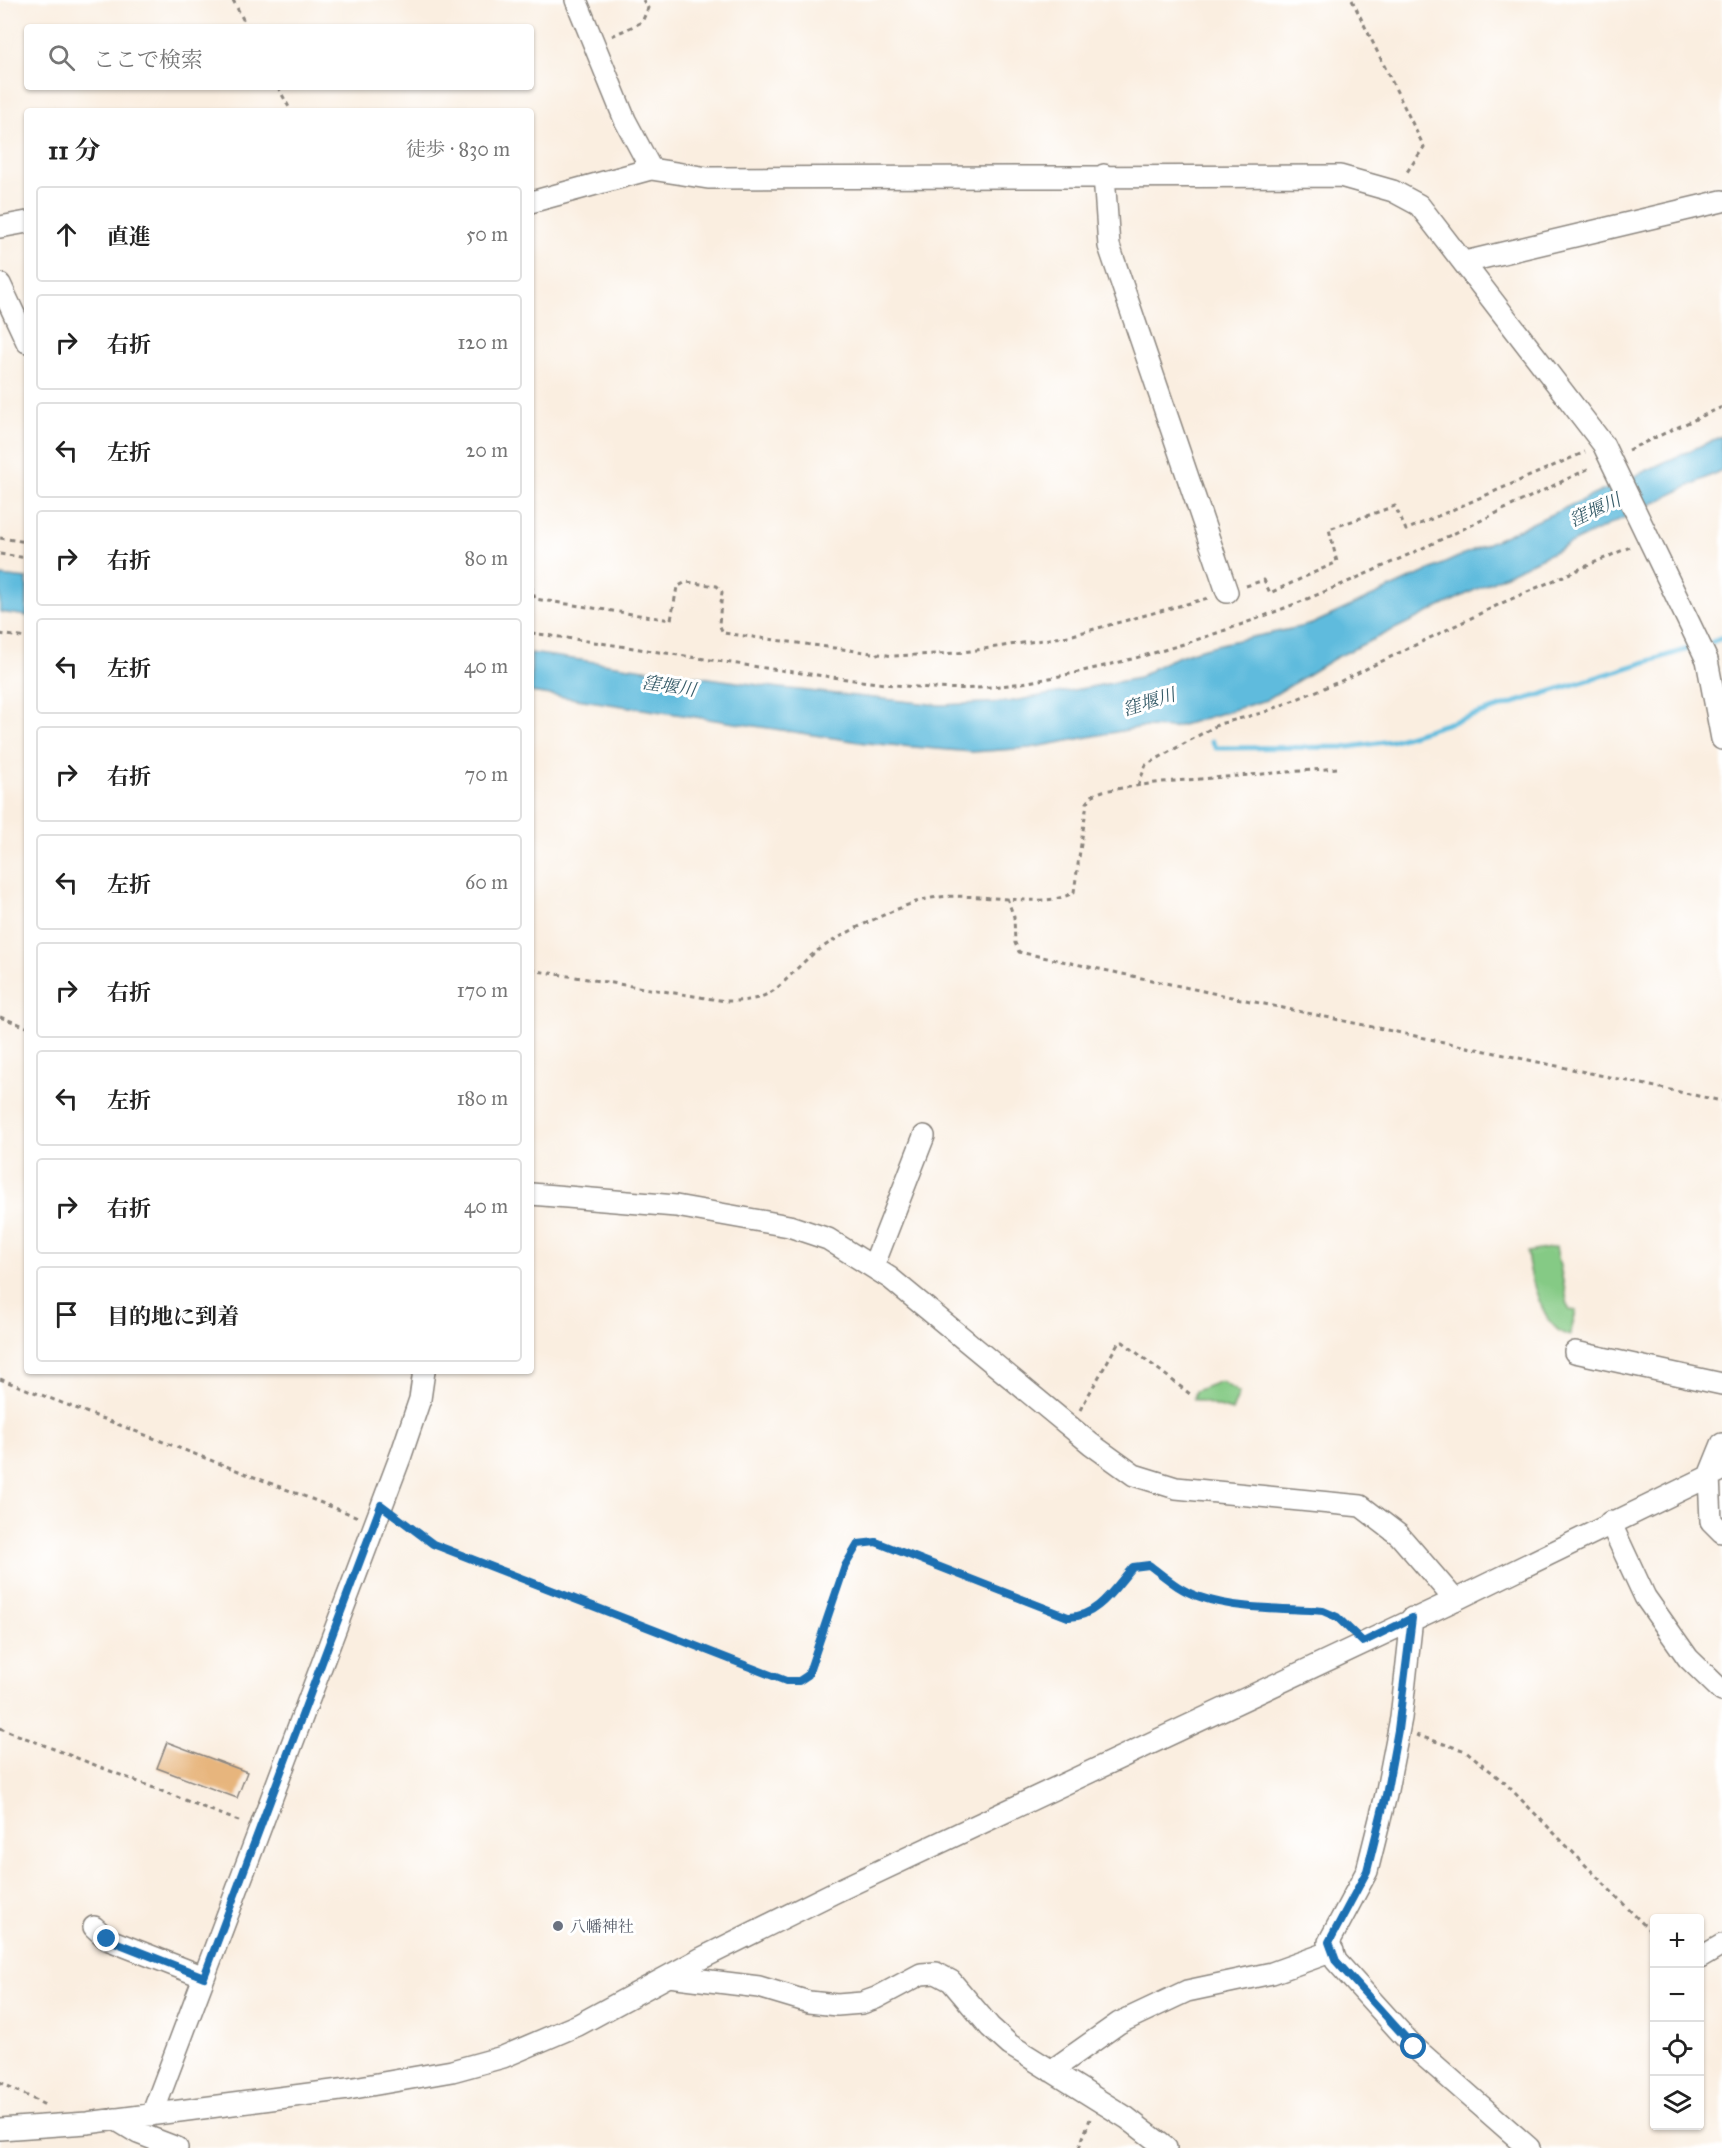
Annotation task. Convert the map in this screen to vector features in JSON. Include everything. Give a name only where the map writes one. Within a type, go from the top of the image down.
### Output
[{"type":"street","points":[[576,0],[625,120],[651,169]]},
{"type":"street","points":[[534,201],[651,169],[708,178],[1340,176],[1393,191],[1419,205],[1608,451],[1707,660],[1722,739]]},
{"type":"street","points":[[1104,175],[1109,246],[1227,592]]},
{"type":"street","points":[[1465,262],[1722,201]]},
{"type":"street","points":[[0,227],[24,223]]},
{"type":"street","points":[[0,284],[24,336]]},
{"type":"street","points":[[873,1267],[924,1136]]},
{"type":"street","points":[[534,1194],[676,1206],[789,1226],[828,1239],[890,1278],[1070,1427],[1134,1475],[1176,1488],[1361,1506],[1399,1535],[1455,1600]]},
{"type":"street","points":[[1575,1352],[1722,1384]]},
{"type":"street","points":[[152,2115],[420,1399],[424,1374]]},
{"type":"street","points":[[1722,1444],[1715,1473],[1710,1521],[1722,1532]]},
{"type":"street","points":[[0,2129],[152,2115],[348,2089],[452,2071],[503,2057],[578,2025],[835,1892],[1412,1618],[1455,1600],[1610,1522],[1715,1473]]},
{"type":"street","points":[[1610,1522],[1645,1597],[1688,1658],[1722,1691]]},
{"type":"street","points":[[1412,1618],[1398,1730],[1386,1795],[1367,1871],[1329,1942],[1336,1961],[1414,2047],[1529,2148]]},
{"type":"street","points":[[94,1927],[107,1939],[204,1977]]},
{"type":"street","points":[[1704,1956],[1722,1945]]},
{"type":"street","points":[[1051,2071],[1119,2023],[1186,1991],[1272,1973],[1333,1952]]},
{"type":"street","points":[[669,1976],[759,1987],[809,2002],[837,2005],[862,2003],[921,1974],[936,1973],[951,1981],[990,2027],[1010,2045],[1127,2118],[1166,2148]]},
{"type":"street","points":[[115,2119],[138,2133],[177,2148]]},
{"type":"path","points":[[232,0],[245,24]]},
{"type":"path","points":[[594,45],[642,22],[648,8],[643,0]]},
{"type":"path","points":[[1352,0],[1424,147],[1393,191]]},
{"type":"path","points":[[280,90],[289,108]]},
{"type":"path","points":[[534,595],[535,598],[671,620],[677,587],[686,582],[717,586],[722,592],[719,624],[723,633],[894,656],[957,652],[1069,636],[1163,613],[1264,580],[1270,593],[1336,562],[1329,529],[1395,506],[1406,530],[1722,407]]},
{"type":"path","points":[[534,633],[865,681],[937,688],[977,688],[1041,681],[1167,649],[1270,616],[1393,562],[1608,451]]},
{"type":"path","points":[[1137,786],[1146,765],[1182,746],[1200,733],[1219,724],[1266,712],[1341,681],[1646,535]]},
{"type":"path","points":[[0,538],[24,542]]},
{"type":"path","points":[[0,554],[24,558]]},
{"type":"path","points":[[0,634],[24,638]]},
{"type":"path","points":[[534,970],[725,1001],[750,1002],[771,994],[816,952],[915,902],[955,894],[1044,900],[1065,898],[1074,892],[1087,803],[1093,795],[1102,791],[1338,768]]},
{"type":"path","points":[[1007,898],[1014,916],[1015,943],[1018,952],[1722,1101]]},
{"type":"path","points":[[0,1017],[24,1026]]},
{"type":"path","points":[[1070,1427],[1118,1343],[1123,1342],[1190,1394]]},
{"type":"path","points":[[0,1379],[377,1514],[433,1544],[786,1681],[799,1681],[808,1675],[845,1566],[858,1544],[876,1542],[1068,1617],[1080,1618],[1093,1611],[1133,1567],[1149,1565],[1179,1588],[1198,1597],[1223,1603],[1323,1611],[1337,1617],[1363,1642]]},
{"type":"path","points":[[0,1728],[259,1829]]},
{"type":"path","points":[[1398,1730],[1466,1751],[1505,1783],[1650,1931]]},
{"type":"path","points":[[0,2082],[51,2108]]},
{"type":"path","points":[[1079,2148],[1097,2100]]},
{"type":"green space","points":[[1556,1247],[1569,1310],[1576,1311],[1570,1336],[1561,1332],[1545,1314],[1535,1288],[1527,1252]]},
{"type":"green space","points":[[1221,1381],[1239,1393],[1232,1411],[1193,1399],[1195,1391]]},
{"type":"water","name":"窪堰川","points":[[1722,436],[1722,470],[1335,658],[1266,700],[1172,728],[1142,727],[1030,748],[972,752],[866,743],[534,692],[534,653],[780,688],[940,705],[1008,702],[1139,678],[1157,666],[1199,650],[1312,624]]},
{"type":"water","points":[[0,576],[24,579],[24,616],[0,612]]},
{"type":"building","points":[[167,1742],[247,1772],[237,1798],[157,1768]]},
{"type":"waterway","points":[[1712,642],[1722,638]]},
{"type":"waterway","points":[[1212,741],[1216,748],[1350,747],[1391,741],[1688,649]]},
{"type":"place","name":"八幡神社","points":[[558,1926]]},
{"type":"route","points":[[107,1939],[204,1977],[381,1505],[433,1544],[786,1681],[799,1681],[808,1675],[845,1566],[858,1544],[876,1542],[1068,1617],[1080,1618],[1093,1611],[1133,1567],[1149,1565],[1179,1588],[1198,1597],[1223,1603],[1323,1611],[1337,1617],[1363,1642],[1412,1618],[1401,1718],[1386,1795],[1367,1871],[1329,1942],[1336,1961],[1414,2047]]}]
